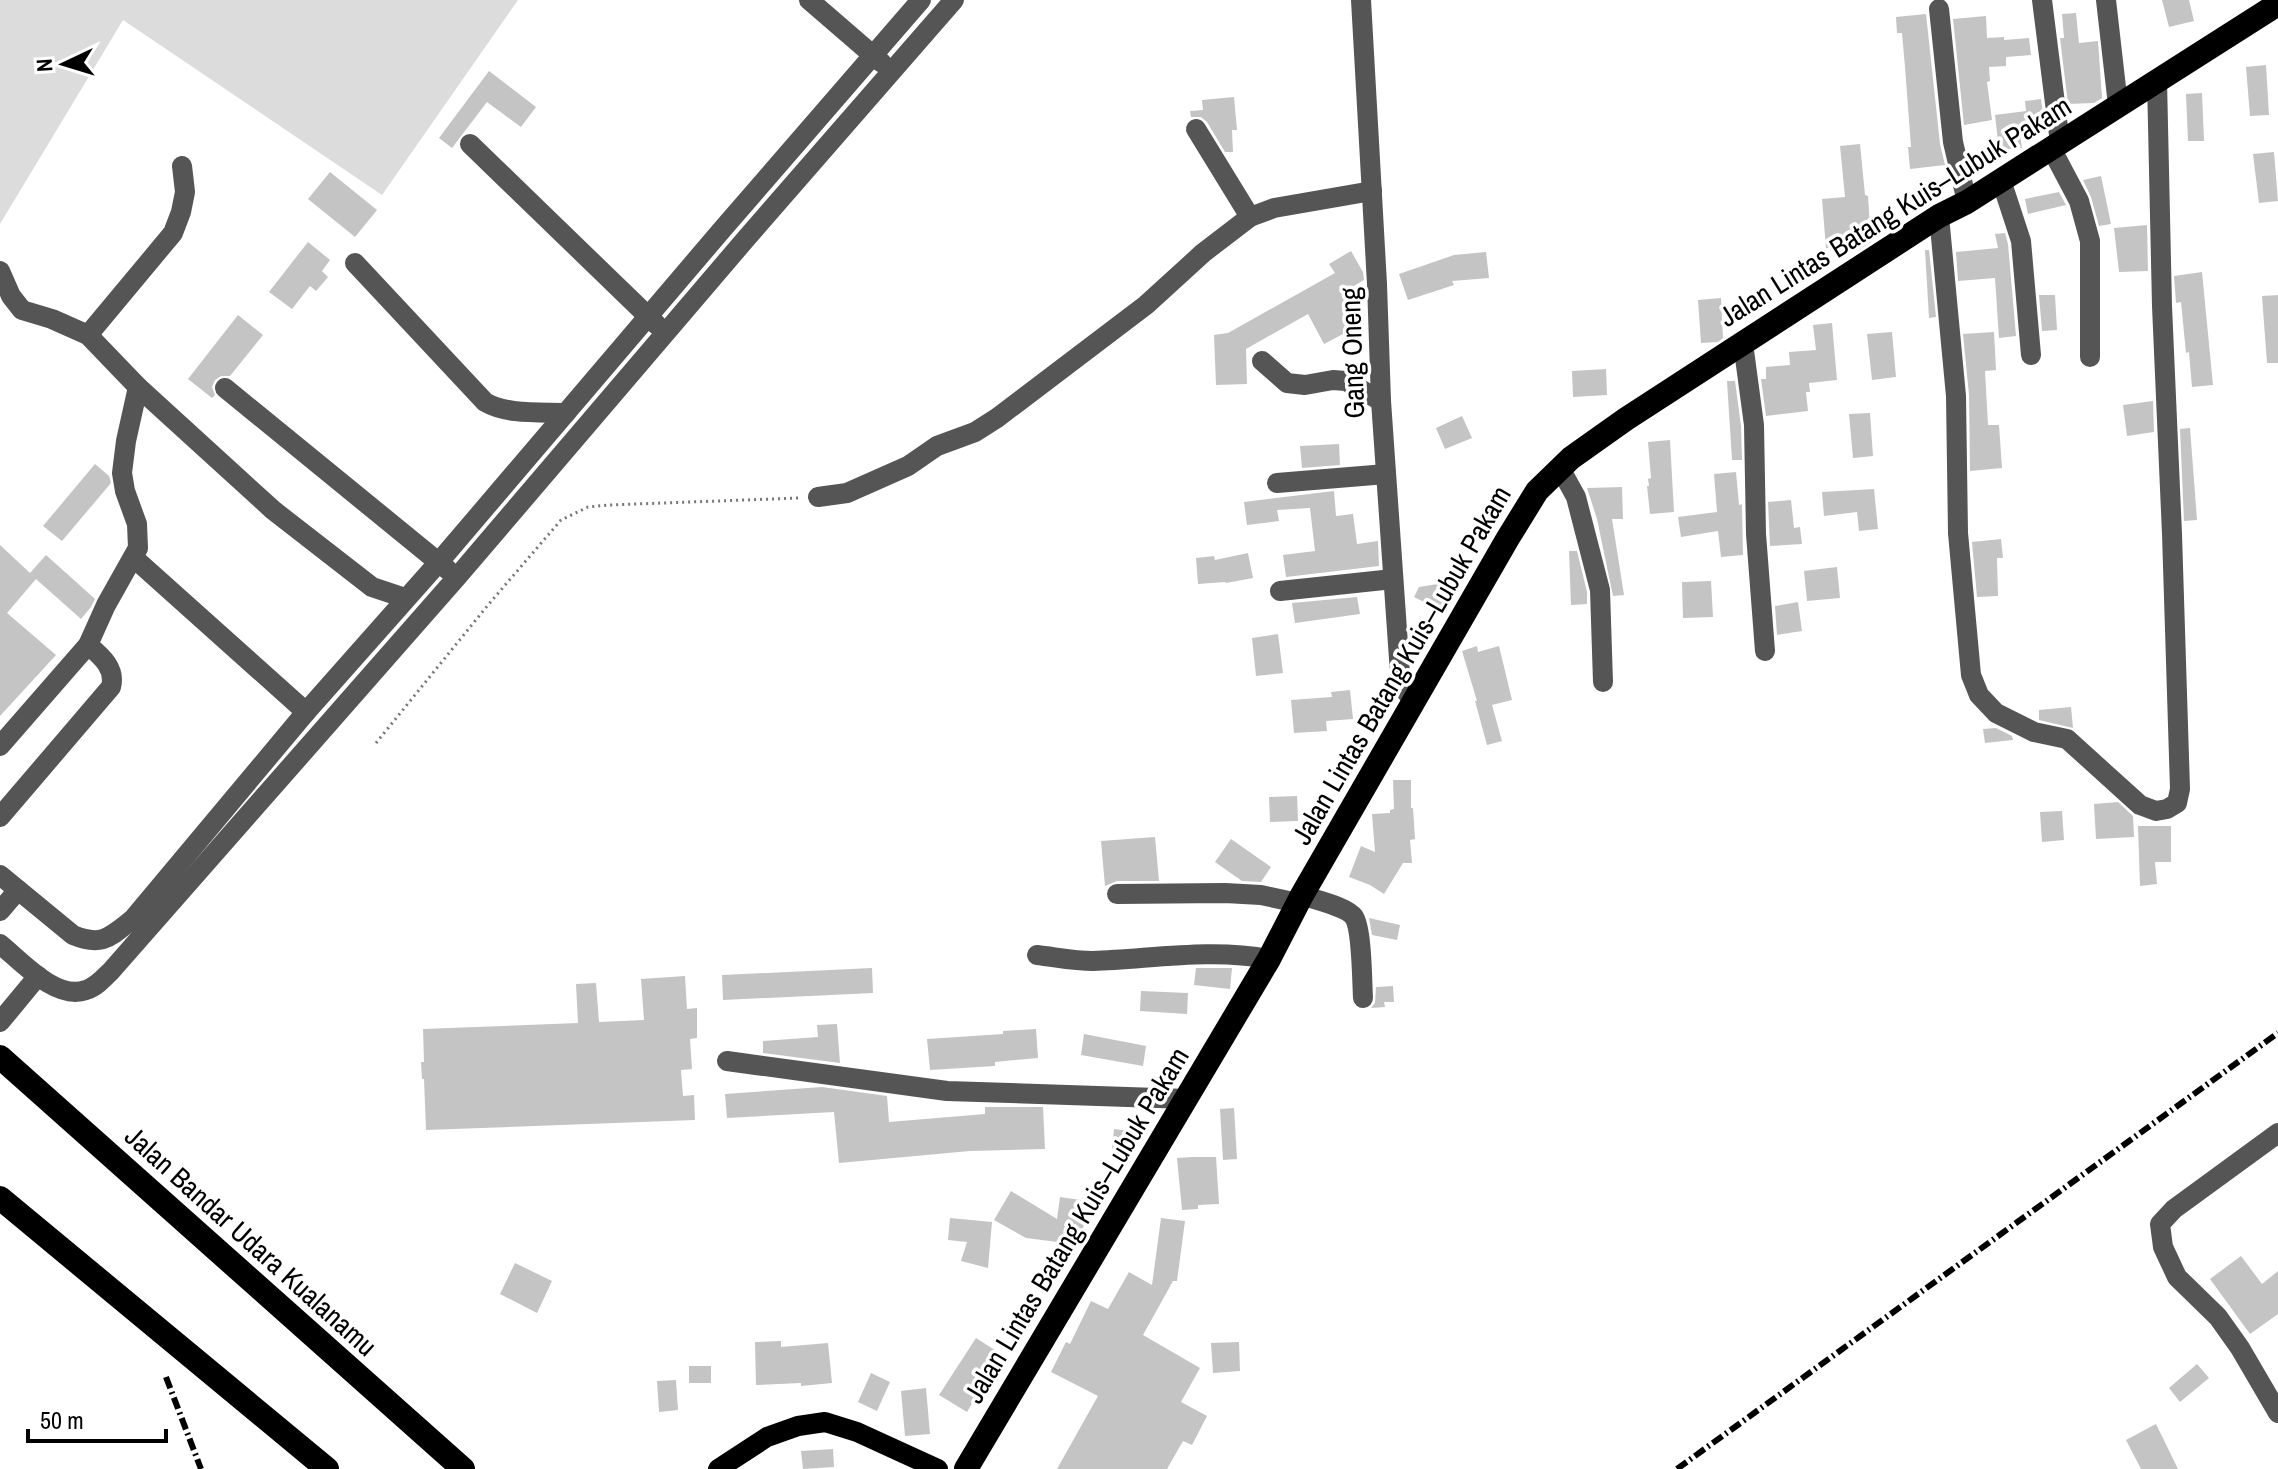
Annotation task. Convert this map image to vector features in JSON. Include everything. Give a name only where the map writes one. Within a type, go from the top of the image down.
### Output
[{"type":"highway","name":"Jalan Lintas Batang Kuis–Lubuk Pakam","points":[[966,1469],[1269,959],[1300,899],[1537,491],[1571,458],[1626,419],[1939,216],[1967,202],[2278,4]]},
{"type":"highway","name":"Jalan Bandar Udara Kualanamu","points":[[0,1057],[463,1469]]},
{"type":"highway","points":[[0,1198],[327,1469]]},
{"type":"main road","points":[[718,1469],[767,1437],[798,1426],[825,1422],[857,1432],[938,1469]]},
{"type":"street","points":[[809,0],[892,72]]},
{"type":"street","points":[[0,875],[73,935],[86,940],[99,941],[111,937],[133,919],[306,712],[438,563],[921,0]]},
{"type":"street","points":[[0,944],[38,976],[62,991],[74,993],[87,990],[111,971],[458,576],[954,0]]},
{"type":"street","name":"Gang Oneng","points":[[1361,0],[1381,401],[1400,673],[1404,689],[1414,701]]},
{"type":"street","points":[[2042,0],[2056,146],[2079,201],[2090,241],[2090,357]]},
{"type":"street","points":[[2106,0],[2118,105]]},
{"type":"street","points":[[1939,9],[1953,142],[1967,202]]},
{"type":"street","points":[[1939,216],[1956,396],[1958,533],[1971,675],[1979,695],[1996,713],[2034,732],[2067,739],[2140,805],[2156,811],[2167,809],[2177,803],[2180,789],[2157,80]]},
{"type":"street","points":[[1196,129],[1250,217]]},
{"type":"street","points":[[470,144],[665,335]]},
{"type":"street","points":[[88,335],[173,233],[185,192],[182,166]]},
{"type":"street","points":[[2001,180],[2021,241],[2031,355]]},
{"type":"street","points":[[818,497],[847,493],[908,466],[937,446],[975,432],[997,418],[1146,305],[1203,253],[1250,217],[1274,208],[1372,191]]},
{"type":"street","points":[[355,263],[485,402],[507,410],[566,413]]},
{"type":"street","points":[[0,271],[11,296],[22,310],[88,335],[138,387],[273,510],[372,587],[405,598]]},
{"type":"street","points":[[1743,343],[1754,425],[1756,534],[1765,651]]},
{"type":"street","points":[[1262,361],[1287,383],[1305,385],[1346,381],[1381,401]]},
{"type":"street","points":[[0,746],[88,645],[138,548],[139,538],[122,473],[138,387]]},
{"type":"street","points":[[225,388],[438,563],[458,576]]},
{"type":"street","points":[[1560,468],[1576,497],[1600,590],[1603,682]]},
{"type":"street","points":[[1277,483],[1386,474]]},
{"type":"street","points":[[134,558],[306,712]]},
{"type":"street","points":[[1280,591],[1393,579]]},
{"type":"street","points":[[3,807],[111,687],[113,677],[109,666],[88,645]]},
{"type":"street","points":[[0,911],[18,890]]},
{"type":"street","points":[[1117,894],[1261,895],[1300,899],[1346,910],[1355,917],[1359,931],[1363,998]]},
{"type":"street","points":[[1037,955],[1090,961],[1191,954],[1247,955],[1269,959]]},
{"type":"street","points":[[0,1022],[38,976]]},
{"type":"street","points":[[727,1061],[947,1091],[1187,1099]]},
{"type":"street","points":[[2278,1133],[2174,1209],[2160,1224],[2163,1247],[2177,1277],[2218,1317],[2278,1413]]},
{"type":"path","points":[[376,743],[497,594],[561,520],[571,514],[588,507],[609,505],[818,497]]},
{"type":"shaded area","points":[[0,0],[518,0],[382,195],[123,20],[0,224]]},
{"type":"building","points":[[2162,0],[2189,0],[2194,21],[2169,27]]},
{"type":"building","points":[[2076,13],[2079,43],[2098,41],[2102,98],[2094,103],[2068,104],[2060,38],[2064,38],[2062,14]]},
{"type":"building","points":[[1926,14],[1945,165],[1910,169],[1902,33],[1897,33],[1896,17]]},
{"type":"building","points":[[1986,16],[1987,38],[2029,38],[2031,55],[2006,57],[2006,66],[1989,67],[1990,81],[1987,82],[1992,120],[1964,125],[1953,19]]},
{"type":"building","points":[[2266,65],[2269,115],[2250,116],[2246,67]]},
{"type":"building","points":[[489,71],[536,107],[521,127],[487,102],[452,148],[439,138]]},
{"type":"building","points":[[2202,93],[2204,141],[2188,141],[2186,94]]},
{"type":"building","points":[[1234,97],[1237,130],[1232,130],[1233,152],[1225,152],[1207,122],[1201,117],[1191,117],[1190,111],[1203,110],[1202,100]]},
{"type":"building","points":[[2041,99],[2044,122],[2019,126],[2022,148],[1999,150],[1995,115],[2026,111],[2025,101]]},
{"type":"building","points":[[1860,144],[1871,242],[1857,251],[1856,246],[1826,248],[1822,199],[1845,197],[1840,146]]},
{"type":"building","points":[[2274,152],[2278,201],[2259,203],[2253,154]]},
{"type":"building","points":[[330,172],[377,210],[355,237],[308,199]]},
{"type":"building","points":[[2101,176],[2111,224],[2099,226],[2083,180]]},
{"type":"building","points":[[2059,192],[2066,205],[2028,214],[2025,199]]},
{"type":"building","points":[[2147,225],[2148,271],[2119,272],[2114,228]]},
{"type":"building","points":[[2005,233],[2016,336],[1999,338],[1995,278],[1958,281],[1956,252],[1998,248],[1995,234]]},
{"type":"building","points":[[308,242],[330,260],[322,271],[328,277],[316,291],[310,286],[292,309],[269,292]]},
{"type":"building","points":[[1925,250],[1929,250],[1936,317],[1929,318]]},
{"type":"building","points":[[1351,251],[1364,280],[1347,290],[1364,323],[1324,344],[1308,314],[1246,349],[1247,384],[1216,385],[1214,335],[1228,333],[1335,273],[1329,264]]},
{"type":"building","points":[[1486,252],[1489,278],[1452,281],[1454,285],[1408,300],[1399,274],[1454,255]]},
{"type":"building","points":[[2202,272],[2213,385],[2192,387],[2181,302],[2176,303],[2174,276]]},
{"type":"building","points":[[2039,295],[2055,295],[2057,330],[2042,331]]},
{"type":"building","points":[[2278,295],[2278,363],[2267,363],[2262,296]]},
{"type":"building","points":[[1721,298],[1723,338],[1718,342],[1701,343],[1698,300]]},
{"type":"building","points":[[238,315],[263,335],[230,376],[215,380],[212,387],[215,395],[212,398],[188,379]]},
{"type":"building","points":[[1832,323],[1837,380],[1809,383],[1810,392],[1806,392],[1808,411],[1766,416],[1761,379],[1766,379],[1766,367],[1790,365],[1789,352],[1816,350],[1813,325]]},
{"type":"building","points":[[1892,332],[1896,377],[1872,380],[1867,334]]},
{"type":"building","points":[[1994,332],[1996,370],[1985,371],[1988,425],[1999,425],[2002,468],[1970,471],[1969,395],[1963,334]]},
{"type":"building","points":[[1606,369],[1607,395],[1573,397],[1572,371]]},
{"type":"building","points":[[1727,381],[1735,381],[1742,460],[1732,460]]},
{"type":"building","points":[[2153,401],[2154,432],[2127,436],[2123,405]]},
{"type":"building","points":[[1870,413],[1873,456],[1853,458],[1849,414]]},
{"type":"building","points":[[1462,416],[1472,438],[1445,449],[1436,428]]},
{"type":"building","points":[[2190,428],[2197,520],[2184,521],[2180,429]]},
{"type":"building","points":[[1670,440],[1674,512],[1650,514],[1648,442]]},
{"type":"building","points":[[1339,444],[1340,465],[1302,468],[1300,446]]},
{"type":"building","points":[[95,464],[109,476],[111,483],[62,541],[43,526]]},
{"type":"building","points":[[1736,472],[1739,505],[1742,504],[1743,555],[1721,557],[1718,531],[1681,537],[1678,517],[1717,512],[1714,474]]},
{"type":"building","points":[[1622,487],[1623,519],[1612,519],[1624,595],[1613,596],[1597,519],[1587,488]]},
{"type":"building","points":[[1874,489],[1878,529],[1859,531],[1857,512],[1824,516],[1822,492]]},
{"type":"building","points":[[1334,491],[1336,516],[1353,514],[1357,544],[1378,541],[1379,566],[1286,577],[1283,555],[1315,551],[1310,508],[1277,510],[1279,521],[1247,525],[1244,502]]},
{"type":"building","points":[[1791,500],[1794,528],[1800,527],[1802,544],[1770,546],[1768,502]]},
{"type":"building","points":[[2001,539],[2003,558],[1997,558],[1998,596],[1977,597],[1972,542]]},
{"type":"building","points":[[0,545],[30,573],[46,555],[95,599],[81,619],[36,579],[7,613],[56,655],[0,716]]},
{"type":"building","points":[[1569,551],[1577,551],[1587,604],[1571,605]]},
{"type":"building","points":[[1248,553],[1253,578],[1198,584],[1196,558],[1214,556],[1215,560]]},
{"type":"building","points":[[1837,567],[1840,598],[1807,601],[1804,571]]},
{"type":"building","points":[[1462,580],[1446,613],[1414,597],[1419,587]]},
{"type":"building","points":[[1711,581],[1713,617],[1683,618],[1682,582]]},
{"type":"building","points":[[1357,597],[1360,614],[1295,623],[1292,603]]},
{"type":"building","points":[[1798,602],[1802,631],[1777,635],[1775,606]]},
{"type":"building","points":[[1278,634],[1283,673],[1256,676],[1252,638]]},
{"type":"building","points":[[1477,646],[1478,652],[1499,646],[1512,700],[1492,705],[1502,741],[1487,745],[1462,651]]},
{"type":"building","points":[[1350,690],[1353,719],[1326,721],[1327,731],[1294,733],[1291,700],[1332,697],[1331,692]]},
{"type":"building","points":[[2071,707],[2073,728],[2039,720],[2039,710]]},
{"type":"building","points":[[1996,728],[2012,736],[2013,740],[1985,743],[1983,729]]},
{"type":"building","points":[[1393,780],[1411,780],[1415,839],[1410,840],[1412,863],[1403,863],[1384,894],[1349,877],[1361,846],[1375,852],[1372,814],[1390,813],[1394,809]]},
{"type":"building","points":[[1297,796],[1298,821],[1270,822],[1269,797]]},
{"type":"building","points":[[2118,802],[2133,816],[2134,837],[2096,839],[2094,804]]},
{"type":"building","points":[[2062,811],[2064,840],[2042,842],[2040,812]]},
{"type":"building","points":[[2138,826],[2171,826],[2171,862],[2155,862],[2157,884],[2140,886]]},
{"type":"building","points":[[1155,837],[1159,881],[1117,881],[1105,886],[1101,841]]},
{"type":"building","points":[[1231,839],[1271,867],[1261,882],[1242,881],[1215,862]]},
{"type":"building","points":[[1369,918],[1400,925],[1397,940],[1372,935]]},
{"type":"building","points":[[872,968],[873,993],[723,1000],[722,975]]},
{"type":"building","points":[[1196,968],[1232,968],[1230,989],[1194,985]]},
{"type":"building","points":[[685,976],[687,1009],[697,1008],[697,1038],[690,1039],[692,1069],[681,1070],[683,1096],[694,1095],[695,1120],[426,1130],[421,1062],[424,1062],[423,1029],[578,1023],[576,984],[596,983],[599,1022],[644,1020],[641,979]]},
{"type":"building","points":[[1393,986],[1394,1002],[1384,1002],[1385,1007],[1371,1008],[1375,1003],[1376,987]]},
{"type":"building","points":[[1141,991],[1188,993],[1187,1014],[1140,1011]]},
{"type":"building","points":[[837,1024],[840,1063],[763,1053],[763,1041],[818,1037],[817,1025]]},
{"type":"building","points":[[1036,1029],[1038,1058],[995,1062],[995,1066],[930,1070],[927,1039]]},
{"type":"building","points":[[1084,1034],[1146,1046],[1143,1066],[1081,1055]]},
{"type":"building","points":[[822,1087],[887,1096],[889,1122],[985,1114],[985,1107],[1043,1107],[1045,1149],[970,1151],[839,1163],[834,1112],[727,1118],[725,1094]]},
{"type":"building","points":[[1234,1108],[1237,1159],[1223,1160],[1220,1109]]},
{"type":"building","points":[[1114,1129],[1130,1131],[1129,1150],[1112,1149]]},
{"type":"building","points":[[1216,1157],[1219,1204],[1182,1210],[1177,1158]]},
{"type":"building","points":[[1011,1191],[1057,1219],[1060,1197],[1087,1201],[1081,1245],[1026,1238],[994,1220]]},
{"type":"building","points":[[950,1218],[992,1222],[988,1268],[961,1261],[967,1242],[948,1240]]},
{"type":"building","points":[[1161,1218],[1185,1221],[1177,1281],[1173,1281],[1143,1335],[1200,1368],[1181,1402],[1207,1416],[1192,1445],[1183,1441],[1167,1469],[1057,1469],[1098,1396],[1051,1372],[1066,1342],[1070,1344],[1091,1301],[1108,1309],[1129,1272],[1152,1285]]},
{"type":"building","points":[[2241,1256],[2262,1284],[2278,1271],[2278,1314],[2250,1334],[2210,1279]]},
{"type":"building","points":[[515,1263],[552,1281],[537,1313],[500,1294]]},
{"type":"building","points":[[976,1338],[1001,1354],[967,1412],[939,1395]]},
{"type":"building","points":[[781,1341],[781,1347],[828,1343],[832,1383],[756,1385],[755,1342]]},
{"type":"building","points":[[1239,1342],[1240,1371],[1213,1373],[1211,1343]]},
{"type":"building","points":[[2197,1364],[2209,1378],[2180,1402],[2169,1388]]},
{"type":"building","points":[[689,1366],[711,1366],[711,1383],[689,1383]]},
{"type":"building","points":[[871,1373],[890,1382],[877,1411],[858,1402]]},
{"type":"building","points":[[676,1380],[678,1410],[659,1412],[657,1381]]},
{"type":"building","points":[[926,1388],[930,1434],[905,1436],[901,1391]]},
{"type":"building","points":[[2156,1424],[2178,1469],[2141,1469],[2126,1440]]},
{"type":"building","points":[[833,1449],[834,1467],[803,1469],[801,1451]]},
{"type":"railway","points":[[1677,1469],[2278,1033]]},
{"type":"railway","points":[[166,1377],[201,1469]]}]
